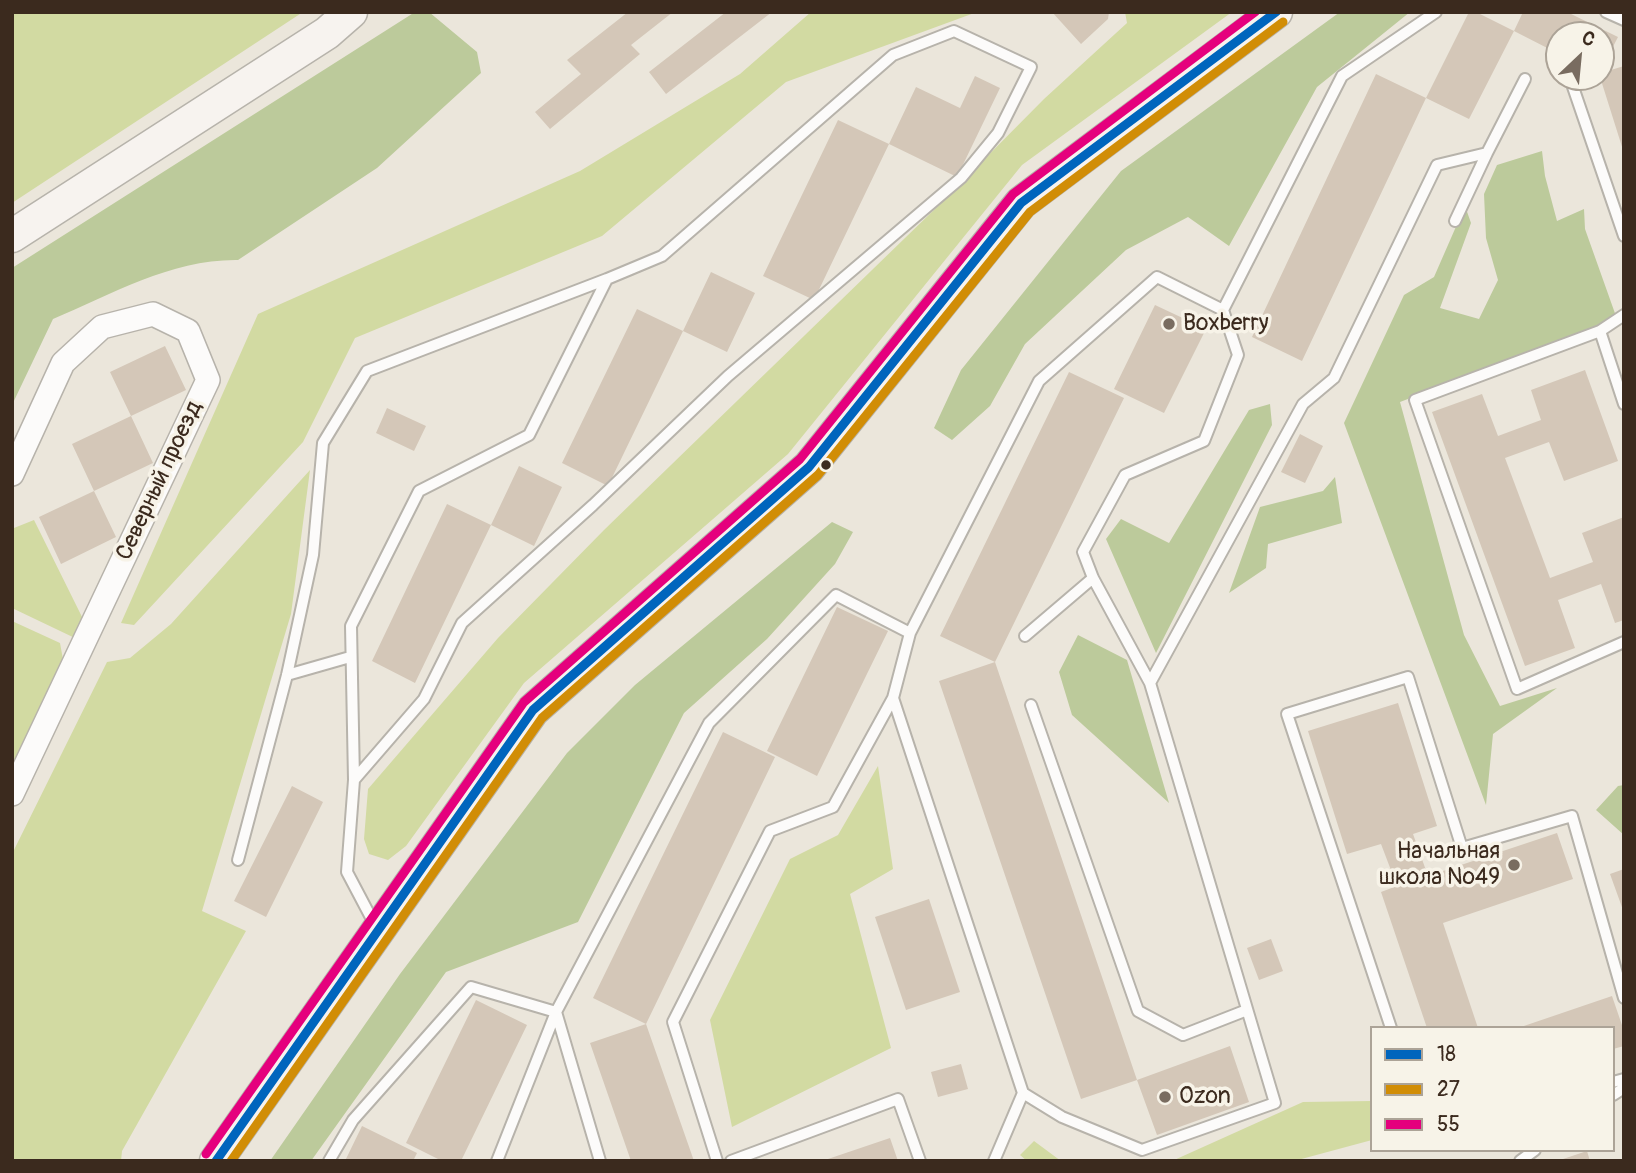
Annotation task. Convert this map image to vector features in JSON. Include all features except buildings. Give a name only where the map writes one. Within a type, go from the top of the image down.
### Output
[{"type":"main road","points":[[12,236],[327,33],[351,12]]},
{"type":"main road","points":[[216,1161],[533,710],[810,467],[1021,203],[1276,12]]},
{"type":"street","name":"Северный проезд","points":[[12,474],[63,363],[102,327],[153,314],[188,331],[208,380],[12,794]]},
{"type":"lane","points":[[1223,310],[1342,76],[1436,12]]},
{"type":"lane","points":[[1606,12],[1624,20]]},
{"type":"lane","points":[[238,860],[287,675],[313,555],[323,443],[367,371],[662,256],[893,55],[954,31],[1031,67],[998,133],[961,178],[727,376],[593,505],[461,623],[424,699],[354,780]]},
{"type":"lane","points":[[1455,221],[1525,79]]},
{"type":"lane","points":[[1574,91],[1624,236]]},
{"type":"lane","points":[[1150,683],[1303,404],[1334,377],[1437,165],[1487,153]]},
{"type":"lane","points":[[717,1161],[673,1022],[771,831],[833,807],[893,698],[910,633],[1039,381],[1157,277],[1223,310],[1238,355],[1204,441],[1125,475],[1083,552],[1093,578],[1150,683],[1275,1103],[1142,1150],[1062,1117],[1023,1093],[893,698]]},
{"type":"lane","points":[[377,930],[347,872],[354,780],[351,626],[419,491],[529,435],[607,279]]},
{"type":"lane","points":[[1624,315],[1600,331],[1415,400],[1517,689],[1624,642]]},
{"type":"lane","points":[[1600,331],[1624,404]]},
{"type":"lane","points":[[1025,636],[1093,578]]},
{"type":"lane","points":[[497,1161],[556,1012],[709,723],[836,595],[910,633]]},
{"type":"lane","points":[[287,675],[350,657]]},
{"type":"lane","points":[[1390,1026],[1287,714],[1408,677],[1462,848],[1572,816],[1624,998]]},
{"type":"lane","points":[[1031,705],[1138,1011],[1183,1035],[1247,1010]]},
{"type":"lane","points":[[329,1161],[354,1120],[471,987],[556,1012]]},
{"type":"lane","points":[[556,1012],[600,1161]]},
{"type":"lane","points":[[994,1161],[1023,1093]]},
{"type":"lane","points":[[731,1161],[898,1099],[920,1161]]},
{"type":"green space","points":[[12,12],[303,12],[12,203]]},
{"type":"green space","points":[[415,12],[429,12],[477,52],[481,73],[377,168],[238,260],[190,265],[166,272],[53,319],[12,405],[12,268]]},
{"type":"green space","points":[[811,12],[977,12],[786,82],[602,236],[355,338],[303,442],[134,625],[121,623],[258,314],[580,171],[740,74]]},
{"type":"green space","points":[[1125,12],[1232,12],[1022,165],[788,454],[524,683],[406,846],[388,860],[369,854],[364,839],[368,789],[498,638],[604,530],[939,205],[1044,99],[1127,23]]},
{"type":"green space","points":[[1340,12],[1410,12],[1317,87],[1229,246],[1188,217],[1126,250],[1025,344],[990,406],[952,440],[934,428],[961,370],[1121,171]]},
{"type":"green space","points":[[1542,151],[1545,176],[1557,221],[1584,209],[1585,229],[1617,319],[1400,402],[1464,635],[1500,706],[1557,688],[1493,734],[1486,805],[1344,423],[1404,295],[1434,277],[1465,206],[1471,223],[1440,308],[1479,319],[1498,280],[1486,238],[1484,194],[1497,165]]},
{"type":"green space","points":[[1270,404],[1272,425],[1156,653],[1106,539],[1121,519],[1169,543],[1249,410]]},
{"type":"green space","points":[[310,470],[291,614],[202,911],[246,931],[122,1151],[121,1161],[12,1161],[12,854],[107,662],[130,658],[171,624]]},
{"type":"green space","points":[[1335,477],[1342,523],[1268,544],[1266,568],[1229,593],[1260,507],[1323,491]]},
{"type":"green space","points":[[34,520],[85,623],[79,640],[12,608],[12,532],[14,528]]},
{"type":"green space","points":[[832,522],[853,532],[835,564],[767,639],[684,713],[578,922],[446,972],[311,1161],[270,1161],[400,974],[567,753],[635,685]]},
{"type":"green space","points":[[12,621],[60,643],[64,665],[12,783]]},
{"type":"green space","points":[[1078,635],[1127,660],[1169,803],[1072,715],[1059,672]]},
{"type":"green space","points":[[878,766],[893,869],[850,894],[891,1048],[732,1127],[710,1020],[790,859],[838,835]]},
{"type":"green space","points":[[1624,785],[1624,835],[1596,810],[1618,786]]},
{"type":"green space","points":[[1370,1101],[1370,1141],[1294,1161],[1172,1161],[1303,1102]]},
{"type":"green space","points":[[1034,1141],[1061,1161],[1027,1161],[1020,1155]]},
{"type":"transit line","name":"55","points":[[206,1154],[524,702],[800,459],[1013,194],[1255,12]]},
{"type":"transit line","name":"18","points":[[216,1161],[533,710],[809,467],[1021,203],[1276,12]]},
{"type":"transit line","name":"27","points":[[231,1161],[542,718],[818,475],[1030,212],[1283,22]]},
{"type":"place","name":"Boxberry","points":[[1169,324]]},
{"type":"place","name":"Начальная школа №49","points":[[1514,865]]},
{"type":"place","name":"Ozon","points":[[1165,1097]]}]
